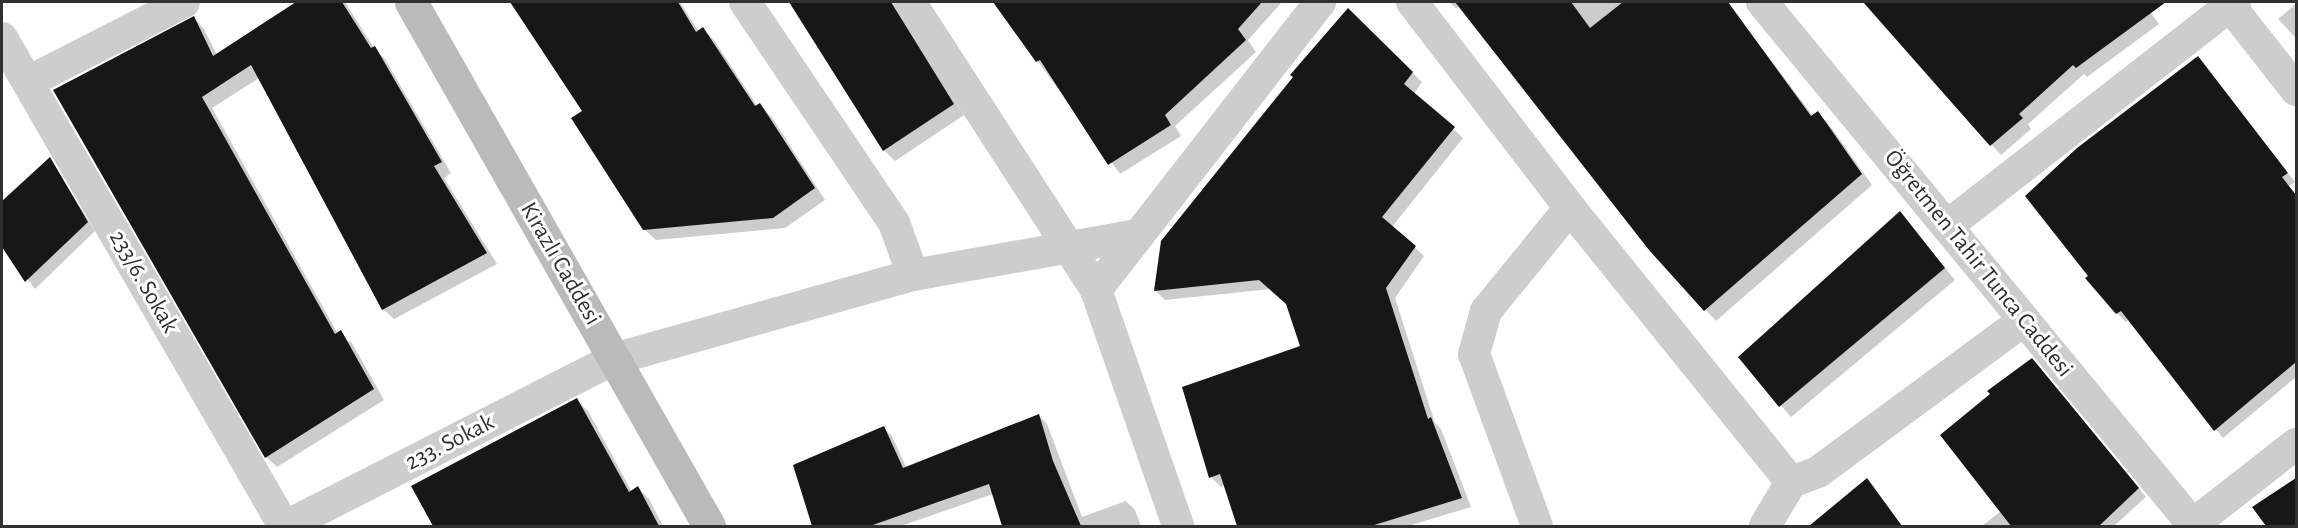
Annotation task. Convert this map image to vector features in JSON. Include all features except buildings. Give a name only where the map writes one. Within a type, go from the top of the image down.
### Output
[{"type":"main road","name":"Kirazlı Caddesi","points":[[411,2],[709,526]]},
{"type":"street","points":[[28,82],[184,2]]},
{"type":"street","points":[[745,2],[894,223],[913,275]]},
{"type":"street","points":[[910,2],[1096,290],[1178,526]]},
{"type":"street","points":[[1096,290],[1320,2]]},
{"type":"street","points":[[1412,2],[1570,208],[1791,482]]},
{"type":"street","name":"Öğretmen Tahir Tunca Caddesi","points":[[1762,2],[2193,526]]},
{"type":"street","points":[[1947,226],[2231,3],[2296,90]]},
{"type":"street","name":"233/6. Sokak","points":[[2,38],[285,526]]},
{"type":"street","points":[[1537,526],[1474,354],[1486,311],[1570,208]]},
{"type":"street","name":"233. Sokak","points":[[285,526],[614,359],[913,275],[1070,250],[1138,235]]},
{"type":"street","points":[[1765,526],[1791,482],[1818,472],[2024,320]]},
{"type":"street","points":[[2193,526],[2296,444]]}]
